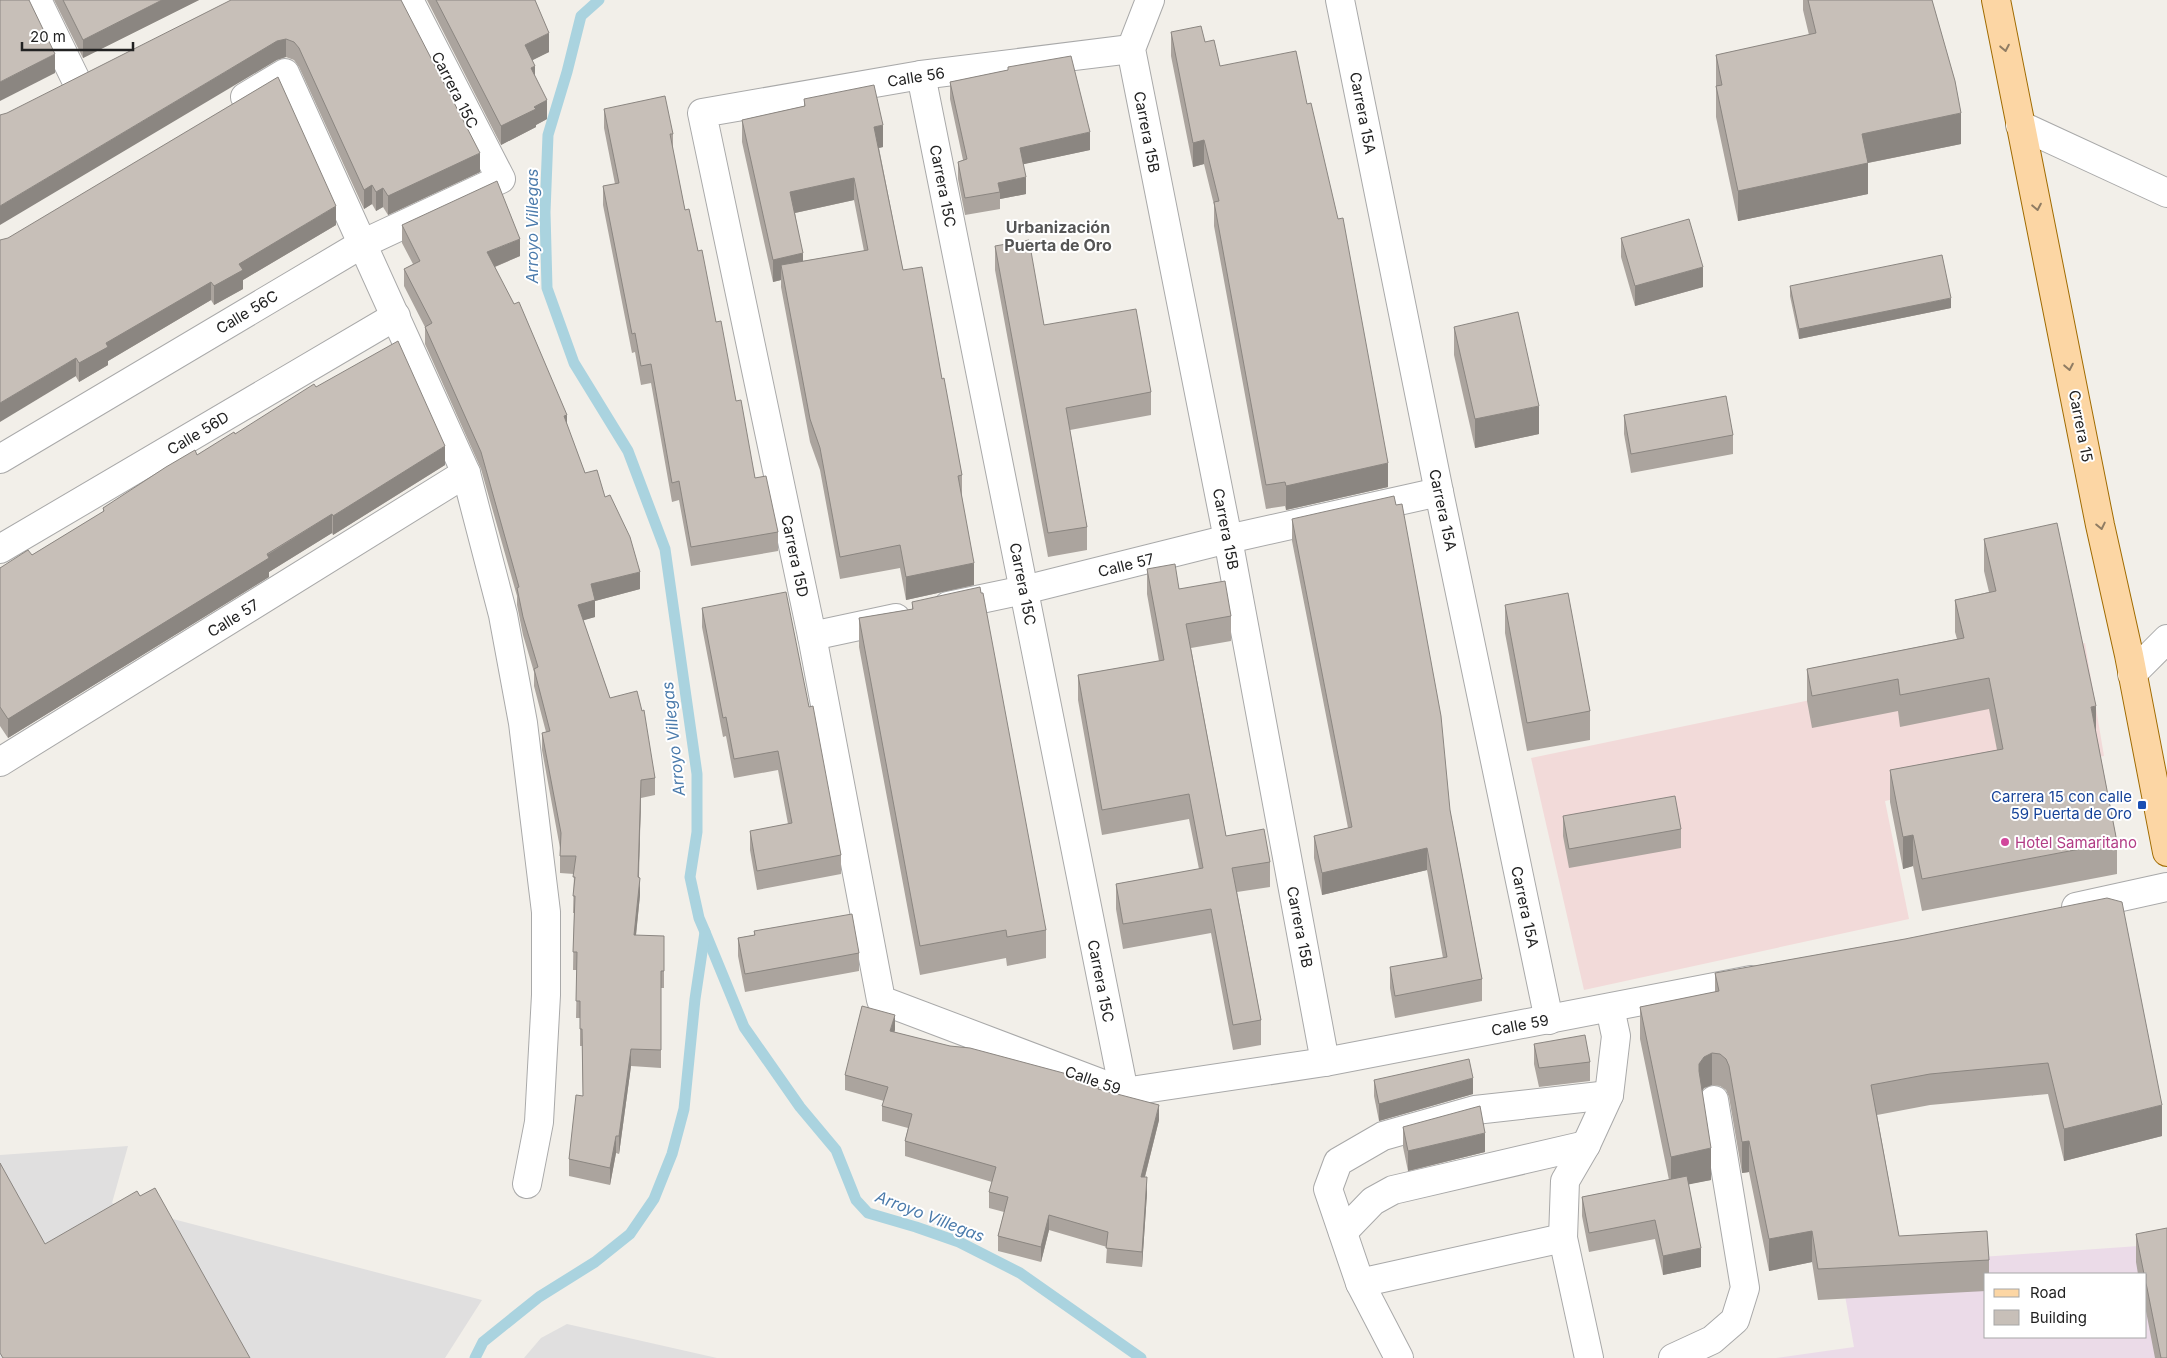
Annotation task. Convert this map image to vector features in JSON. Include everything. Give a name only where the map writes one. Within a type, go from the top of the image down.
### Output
[{"type":"main road","name":"Carrera 15","points":[[1996,0],[2167,852]]},
{"type":"street","points":[[37,0],[76,80]]},
{"type":"street","name":"Carrera 15C","points":[[409,0],[501,179]]},
{"type":"street","points":[[1131,49],[1150,0]]},
{"type":"street","name":"Carrera 15A","points":[[1340,0],[1439,492],[1549,1020]]},
{"type":"street","name":"Calle 56","points":[[702,113],[921,75],[1131,49]]},
{"type":"street","name":"Carrera 15B","points":[[1131,49],[1228,540],[1325,1062]]},
{"type":"street","points":[[51,93],[102,67]]},
{"type":"street","points":[[226,108],[285,73],[466,473],[503,615],[523,723],[546,912],[546,995],[539,1122],[527,1184]]},
{"type":"street","name":"Carrera 15C","points":[[921,75],[1124,1092]]},
{"type":"street","name":"Carrera 15D","points":[[702,113],[812,636],[881,1000]]},
{"type":"street","points":[[2020,125],[2167,193]]},
{"type":"street","name":"Calle 56C","points":[[0,459],[362,244],[501,179]]},
{"type":"street","name":"Calle 56D","points":[[0,549],[396,316]]},
{"type":"street","name":"Calle 57","points":[[0,762],[466,473]]},
{"type":"street","name":"Calle 57","points":[[812,636],[1024,590],[1228,540],[1439,492]]},
{"type":"street","points":[[2132,674],[2167,639]]},
{"type":"street","points":[[2050,913],[2167,887]]},
{"type":"street","name":"Calle 59","points":[[881,1000],[1124,1092],[1325,1062],[1778,974]]},
{"type":"street","points":[[1589,1358],[1563,1238],[1566,1181],[1586,1145],[1609,1095],[1616,1036],[1610,1008]]},
{"type":"street","points":[[1399,1358],[1360,1283],[1328,1189],[1338,1162],[1383,1136],[1476,1110],[1609,1095]]},
{"type":"street","points":[[1673,1358],[1712,1340],[1735,1320],[1745,1288],[1714,1100]]},
{"type":"street","points":[[1343,1232],[1373,1202],[1393,1190],[1586,1145]]},
{"type":"street","points":[[1360,1283],[1563,1238]]},
{"type":"shaded area","points":[[2085,643],[2104,756],[1885,801],[1909,919],[1584,990],[1531,758]]},
{"type":"shaded area","points":[[128,1146],[112,1203],[482,1300],[445,1358],[0,1358],[0,1155]]},
{"type":"shaded area","points":[[2167,1244],[2167,1358],[1776,1358],[1854,1347],[1840,1267]]},
{"type":"shaded area","points":[[567,1324],[717,1358],[524,1358],[541,1338]]},
{"type":"building","points":[[0,0],[29,0],[55,54],[0,82]]},
{"type":"building","points":[[63,0],[162,0],[83,40]]},
{"type":"building","points":[[231,0],[401,0],[480,153],[388,196],[383,188],[376,192],[372,185],[364,190],[299,48],[294,42],[286,39],[277,41],[0,206],[0,115]]},
{"type":"building","points":[[436,0],[535,0],[549,33],[525,45],[535,66],[531,68],[547,100],[534,107],[536,109],[501,126]]},
{"type":"building","points":[[1808,0],[1932,0],[1955,81],[1961,113],[1862,134],[1868,163],[1738,191],[1716,86],[1722,85],[1716,55],[1816,33]]},
{"type":"building","points":[[1201,26],[1205,42],[1214,40],[1220,66],[1296,51],[1307,104],[1311,103],[1338,219],[1343,218],[1388,463],[1286,486],[1285,482],[1266,485],[1214,202],[1219,201],[1204,140],[1193,143],[1171,32]]},
{"type":"building","points":[[1071,56],[1090,132],[1020,148],[1026,177],[998,183],[1000,192],[965,198],[958,162],[967,159],[950,82],[1008,70],[1008,67]]},
{"type":"building","points":[[278,77],[336,206],[239,264],[243,270],[214,286],[211,282],[106,343],[108,347],[79,363],[76,358],[0,403],[0,240],[8,238]]},
{"type":"building","points":[[874,85],[883,125],[874,127],[903,270],[922,267],[942,379],[944,378],[962,475],[958,476],[974,563],[906,577],[900,545],[840,557],[820,448],[810,419],[781,265],[868,250],[854,178],[790,192],[803,253],[773,260],[742,120],[805,106],[804,99]]},
{"type":"building","points":[[665,96],[673,134],[670,134],[685,210],[689,209],[698,251],[702,250],[716,322],[721,321],[736,401],[741,400],[755,478],[766,476],[778,532],[691,547],[679,481],[672,483],[651,364],[641,366],[635,333],[632,334],[603,186],[619,183],[604,109]]},
{"type":"building","points":[[497,181],[520,239],[487,252],[514,304],[519,302],[567,415],[564,416],[585,473],[597,470],[605,497],[610,495],[630,537],[640,572],[591,584],[595,600],[578,605],[610,698],[637,691],[642,711],[644,710],[655,778],[641,780],[638,877],[640,878],[634,935],[664,936],[664,971],[661,971],[661,1050],[631,1049],[619,1136],[616,1136],[610,1168],[569,1159],[576,1095],[583,1096],[580,1001],[576,1001],[577,952],[573,952],[575,877],[573,877],[576,856],[560,856],[561,833],[542,733],[550,731],[534,669],[538,667],[523,617],[517,588],[519,587],[481,452],[425,327],[432,323],[404,269],[420,261],[402,225]]},
{"type":"building","points":[[1689,219],[1703,267],[1635,286],[1621,238]]},
{"type":"building","points":[[1029,240],[1044,325],[1136,309],[1151,392],[1066,408],[1087,527],[1048,533],[995,246]]},
{"type":"building","points":[[1942,255],[1951,298],[1799,329],[1790,286]]},
{"type":"building","points":[[1518,312],[1539,406],[1475,419],[1454,327]]},
{"type":"building","points":[[398,341],[445,446],[333,516],[332,514],[267,554],[269,558],[8,719],[0,707],[0,568],[28,550],[32,555],[104,511],[103,508],[195,450],[197,455],[234,432],[235,434],[314,384],[316,387]]},
{"type":"building","points":[[1726,396],[1733,435],[1631,454],[1624,415]]},
{"type":"building","points":[[1394,496],[1396,505],[1402,504],[1441,716],[1450,810],[1482,979],[1395,996],[1390,967],[1447,957],[1427,848],[1322,873],[1314,836],[1352,827],[1292,519]]},
{"type":"building","points":[[2057,523],[2096,706],[2091,707],[2117,842],[1922,879],[1913,835],[1903,837],[1890,770],[2003,749],[1989,678],[1900,695],[1898,679],[1812,696],[1807,669],[1964,638],[1955,600],[1996,591],[1984,539]]},
{"type":"building","points":[[1175,564],[1179,589],[1225,581],[1231,616],[1186,624],[1226,836],[1264,829],[1270,862],[1232,868],[1261,1020],[1233,1025],[1211,909],[1123,924],[1116,884],[1203,868],[1189,794],[1102,810],[1078,675],[1164,660],[1147,569]]},
{"type":"building","points":[[980,587],[981,593],[983,593],[1046,930],[1007,937],[1006,930],[920,946],[859,618],[913,609],[912,602]]},
{"type":"building","points":[[786,592],[809,707],[813,706],[841,855],[757,871],[750,831],[792,823],[778,751],[734,759],[726,717],[723,718],[702,608]]},
{"type":"building","points":[[1568,593],[1590,711],[1527,723],[1505,605]]},
{"type":"building","points":[[1675,796],[1681,829],[1569,849],[1563,816]]},
{"type":"building","points":[[2107,898],[2122,902],[2162,1105],[2064,1129],[2048,1063],[1930,1074],[1871,1085],[1899,1236],[1987,1231],[1989,1260],[1818,1269],[1812,1231],[1769,1239],[1749,1141],[1742,1142],[1729,1066],[1726,1059],[1720,1054],[1712,1053],[1704,1057],[1699,1064],[1711,1148],[1671,1157],[1640,1007],[1719,991],[1715,973],[1905,939]]},
{"type":"building","points":[[852,914],[859,953],[745,974],[738,938],[755,935],[754,931]]},
{"type":"building","points":[[862,1006],[895,1015],[890,1031],[950,1046],[970,1048],[1082,1078],[1081,1082],[1099,1087],[1098,1089],[1159,1105],[1141,1177],[1147,1177],[1142,1252],[1106,1248],[1108,1232],[1049,1215],[1041,1247],[998,1236],[1008,1197],[989,1192],[996,1167],[905,1141],[912,1114],[882,1106],[888,1087],[845,1075]]},
{"type":"building","points":[[1585,1035],[1590,1062],[1539,1068],[1534,1044]]},
{"type":"building","points":[[1469,1059],[1473,1078],[1379,1104],[1374,1080]]},
{"type":"building","points":[[1480,1106],[1485,1133],[1408,1151],[1403,1127]]},
{"type":"building","points":[[0,1163],[45,1244],[137,1191],[140,1196],[155,1188],[250,1358],[3,1358],[0,1353]]},
{"type":"building","points":[[1687,1176],[1701,1248],[1663,1256],[1655,1220],[1589,1233],[1582,1197]]},
{"type":"building","points":[[2167,1228],[2167,1358],[2161,1358],[2147,1288],[2147,1273],[2144,1273],[2136,1234]]},
{"type":"waterway","name":"Arroyo Villegas","points":[[599,0],[581,16],[548,135],[545,212],[547,288],[574,363],[628,451],[665,549],[697,774],[697,832],[690,877],[699,918],[744,1027],[800,1107],[836,1150],[856,1200],[868,1213],[959,1242],[1020,1273],[1141,1358]]},
{"type":"waterway","points":[[475,1358],[483,1342],[539,1297],[595,1262],[630,1234],[654,1199],[672,1154],[684,1109],[695,999],[705,932]]},
{"type":"place","name":"Carrera 15 con calle 59 Puerta de Oro","points":[[2142,805]]},
{"type":"place","name":"Hotel Samaritano","points":[[2005,842]]},
{"type":"district","name":"Urbanización Puerta de Oro","points":[[1058,236]]}]
